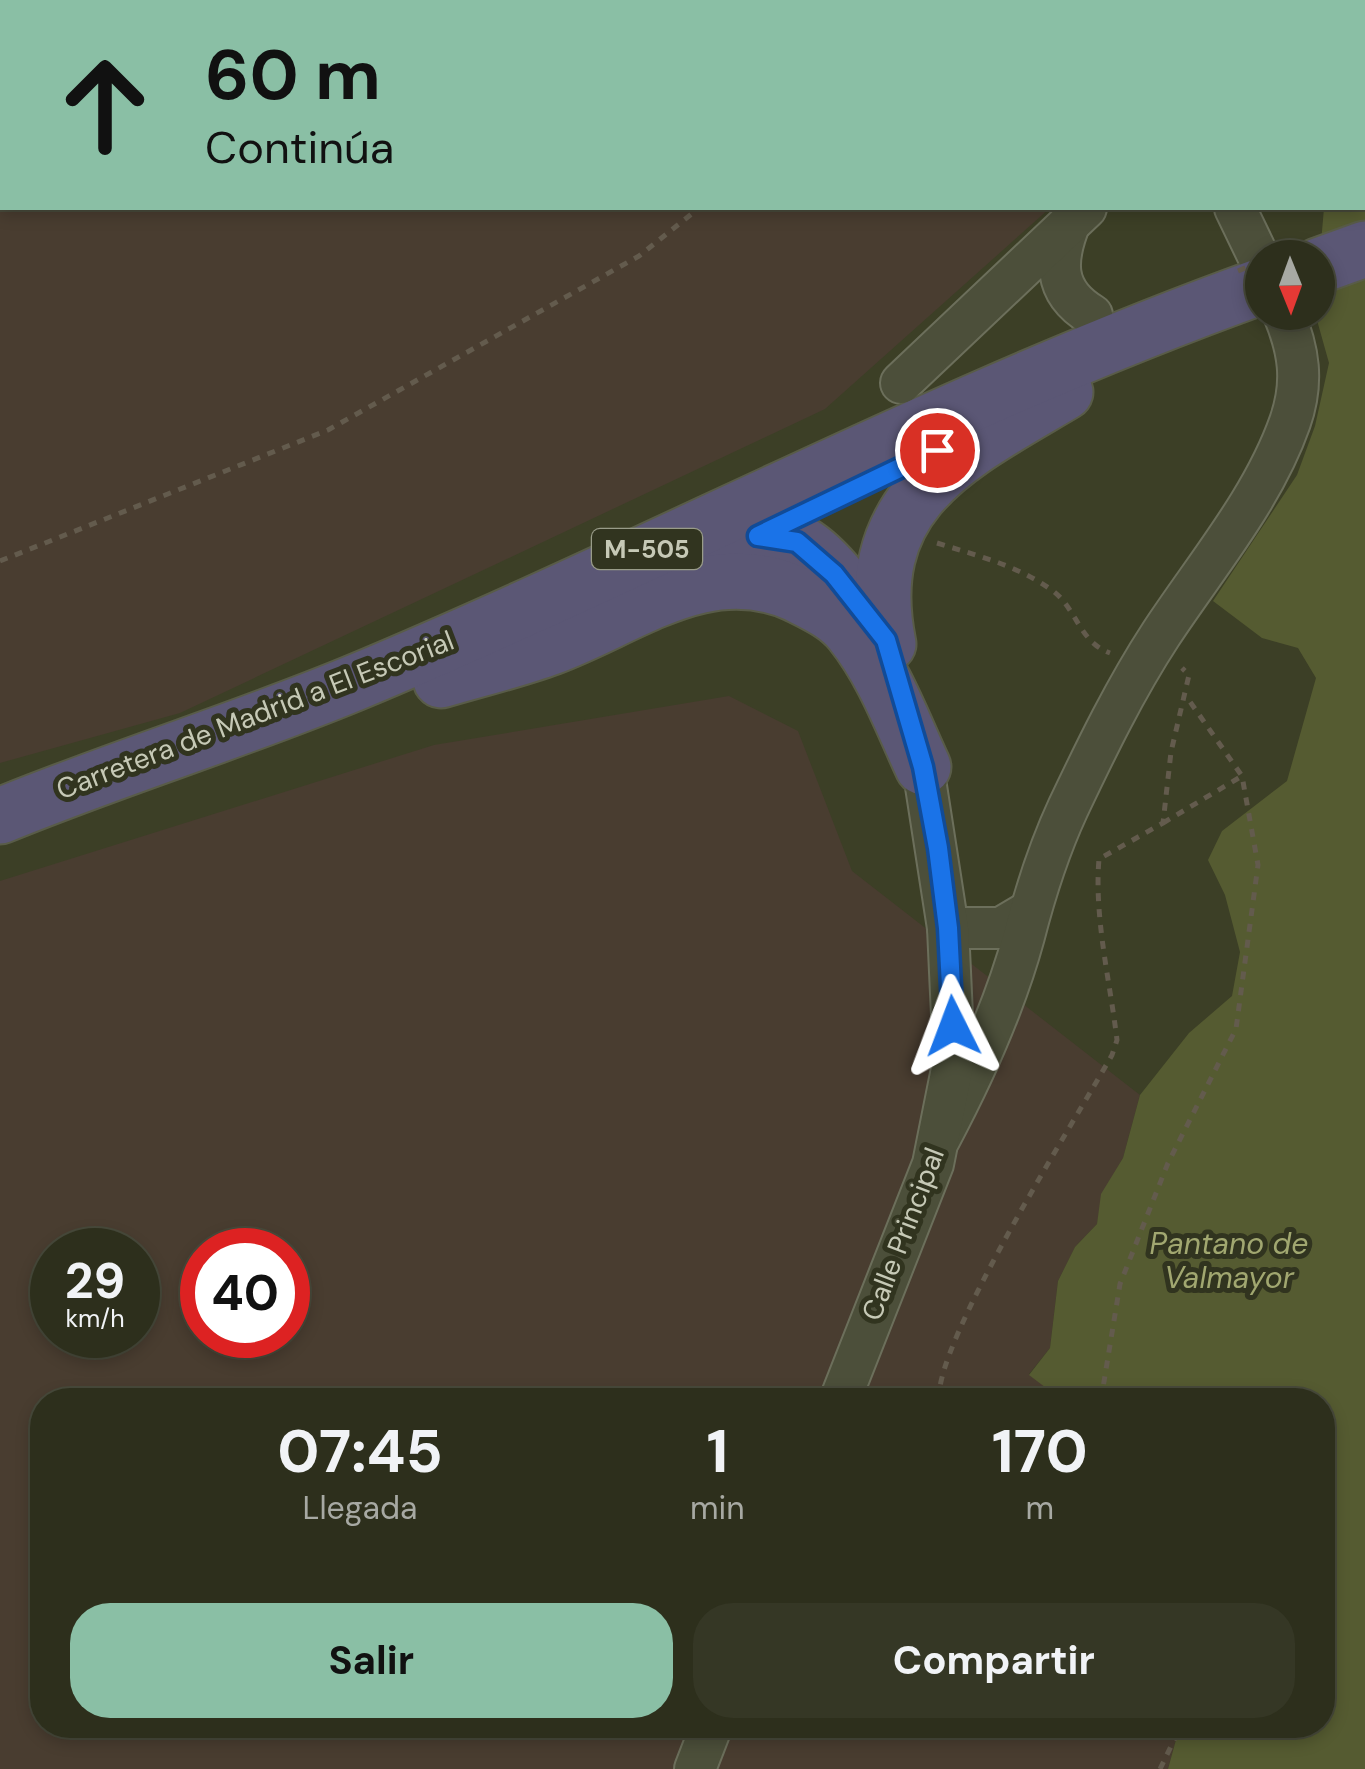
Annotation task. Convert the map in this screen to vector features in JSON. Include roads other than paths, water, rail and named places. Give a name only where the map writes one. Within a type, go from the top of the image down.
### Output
[{"type":"highway","points":[[1335,260],[1365,249]]},
{"type":"highway","name":"Carretera de Madrid a El Escorial","points":[[0,818],[123,765],[354,683],[920,398],[1122,336],[1245,285]]},
{"type":"highway","name":"Carretera de Madrid a El Escorial","points":[[0,818],[248,754],[442,680],[1065,392],[1245,286]]},
{"type":"highway","name":"M-505","points":[[923,767],[886,640],[881,573],[904,515],[927,482],[972,448],[1065,392]]},
{"type":"highway","points":[[782,588],[762,564],[758,536],[762,522],[774,506],[883,457],[920,398]]},
{"type":"highway","name":"M-505","points":[[354,683],[457,654],[695,546],[758,536],[797,542],[834,574],[886,640]]},
{"type":"highway","name":"M-505","points":[[442,680],[552,647],[664,595],[707,582],[752,582],[782,588],[822,606],[850,628],[874,664],[923,767]]},
{"type":"street","points":[[1236,210],[1245,256]]},
{"type":"street","points":[[1079,214],[1057,264],[1068,297],[1092,315]]},
{"type":"street","points":[[920,398],[1079,214]]},
{"type":"street","points":[[940,1138],[976,1069],[1024,936],[1028,912],[1067,811],[1150,652],[1270,469],[1290,423],[1299,392],[1298,347],[1285,330]]},
{"type":"street","name":"Calle Principal","points":[[845,1388],[940,1138],[954,1059],[948,928],[923,767]]},
{"type":"street","points":[[948,928],[1002,928],[1028,912]]},
{"type":"street","points":[[695,1769],[707,1738]]},
{"type":"water","name":"Pantano de Valmayor","points":[[1324,210],[1365,210],[1365,1769],[1168,1769],[1176,1738],[1335,1738],[1335,1388],[1046,1388],[1029,1375],[1050,1348],[1058,1281],[1075,1247],[1097,1224],[1101,1194],[1123,1158],[1140,1095],[1189,1033],[1232,996],[1240,952],[1225,895],[1208,860],[1222,831],[1287,781],[1316,678],[1298,648],[1262,638],[1213,601],[1297,475],[1315,426],[1329,363],[1320,330],[1335,330],[1335,240],[1321,240]]}]
